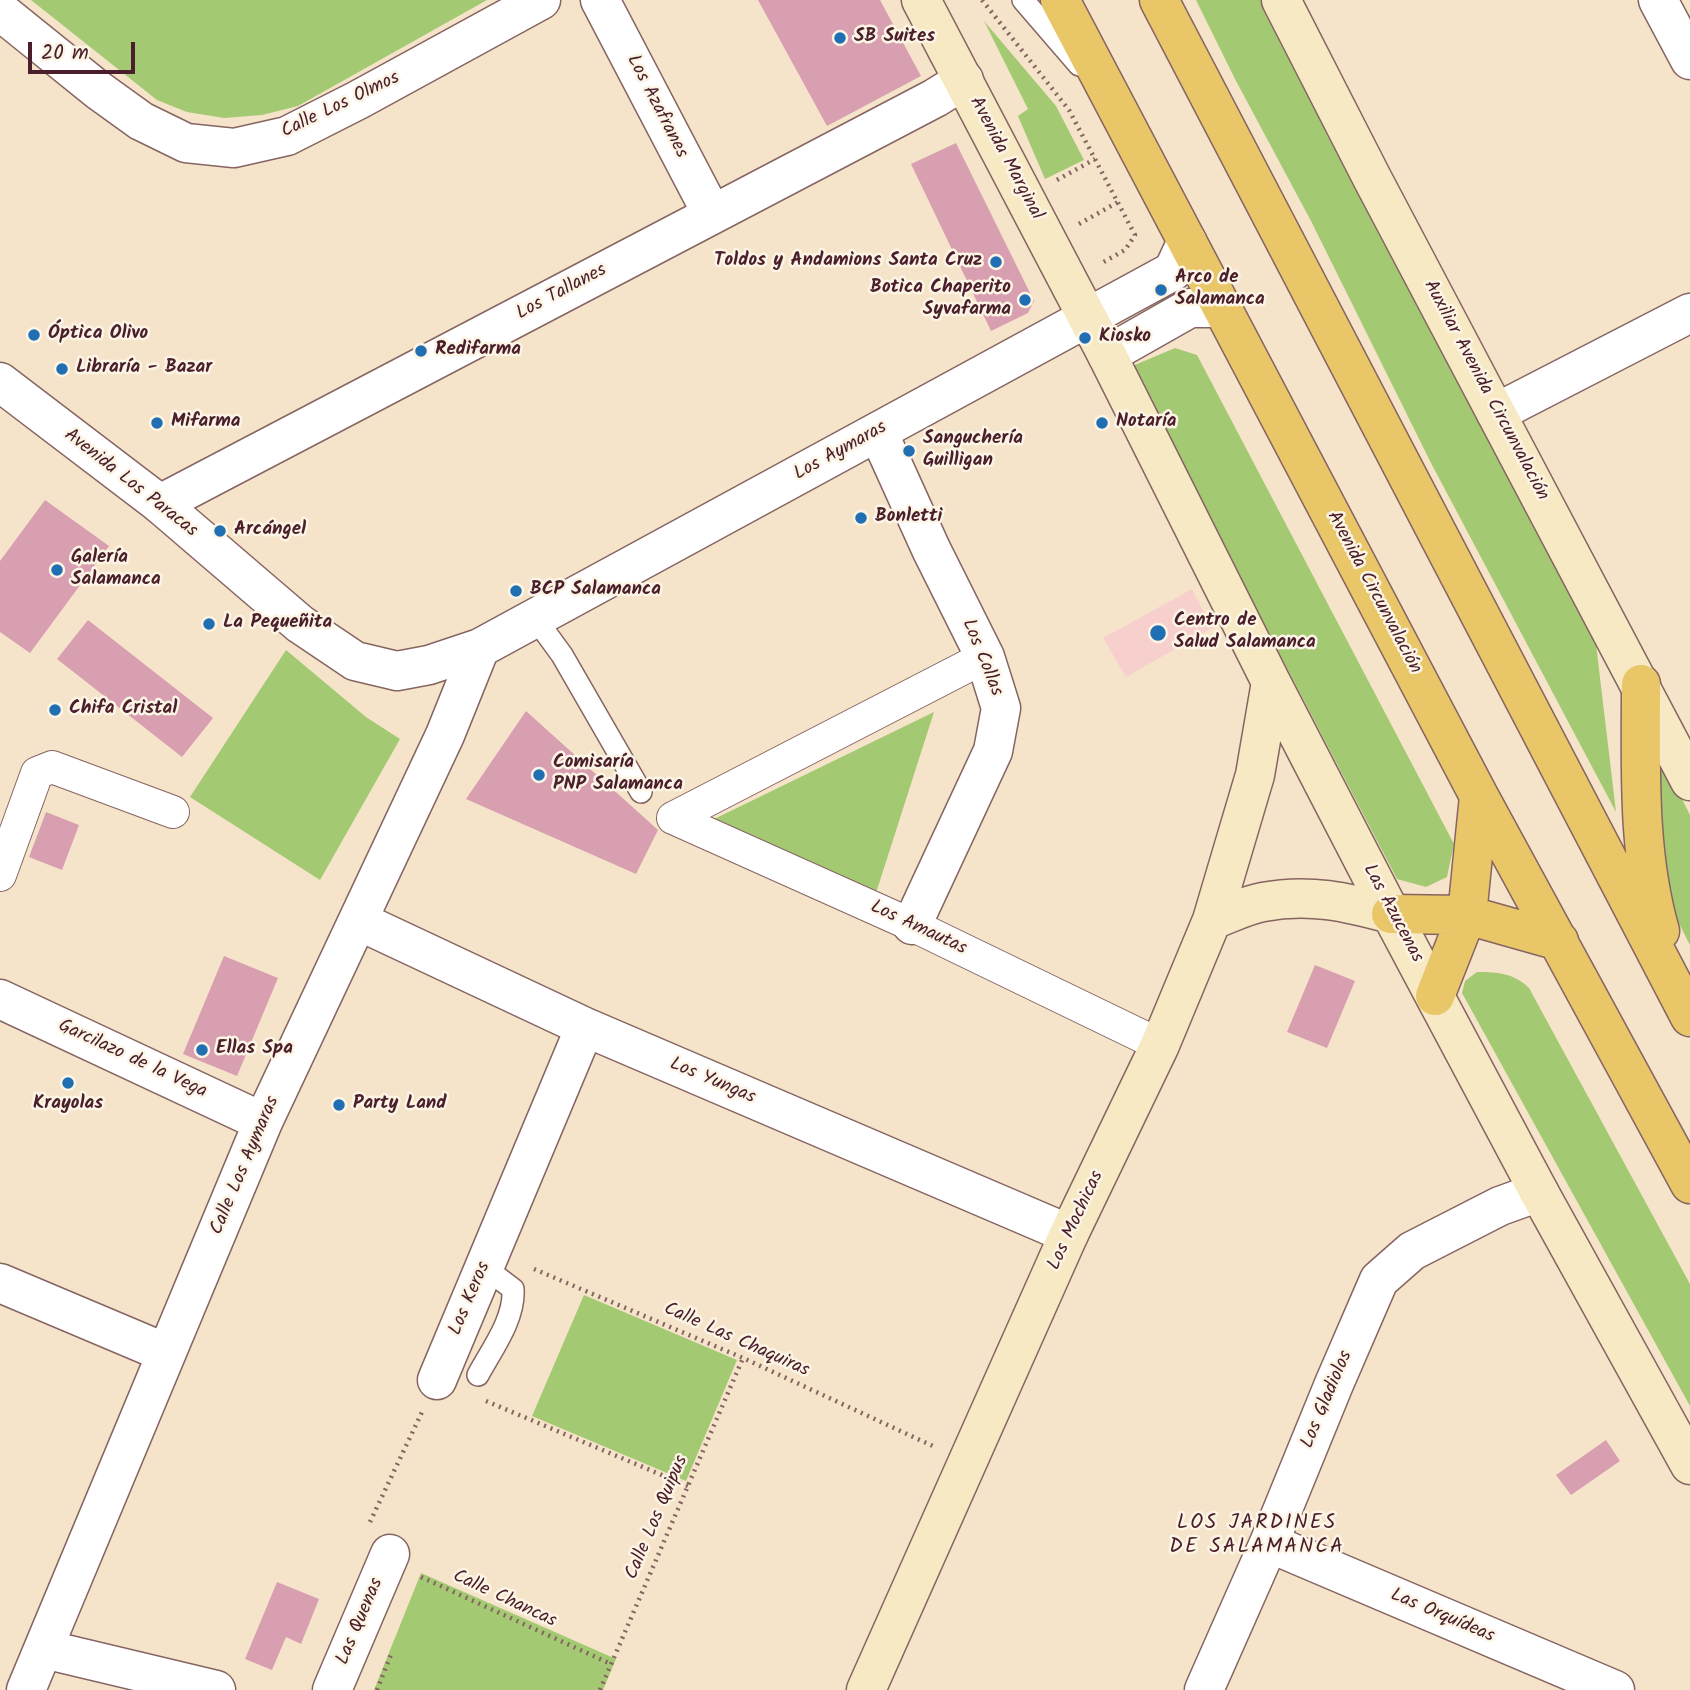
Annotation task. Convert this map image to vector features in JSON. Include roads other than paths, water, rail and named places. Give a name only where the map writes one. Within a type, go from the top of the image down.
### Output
[{"type":"main road","name":"Avenida Marginal","points":[[921,0],[1107,355]]},
{"type":"main road","name":"Avenida Circunvalación","points":[[1060,0],[1479,796],[1690,1184]]},
{"type":"main road","points":[[1159,0],[1685,1007]]},
{"type":"main road","name":"Auxiliar Avenida Circunvalación","points":[[1281,0],[1690,781]]},
{"type":"main road","name":"Las Azucenas","points":[[1107,355],[1270,682],[1391,914],[1539,1192],[1690,1465]]},
{"type":"main road","name":"Los Mochicas","points":[[866,1690],[1069,1234],[1160,1045],[1212,920],[1255,775],[1270,682]]},
{"type":"main road","points":[[1641,684],[1642,793],[1652,903],[1685,1007]]},
{"type":"main road","points":[[1435,996],[1467,915],[1479,796]]},
{"type":"main road","points":[[1212,920],[1261,902],[1309,897],[1391,914],[1467,915],[1559,941]]},
{"type":"street","name":"Calle Los Olmos","points":[[0,11],[141,121],[186,143],[234,148],[287,136],[541,0]]},
{"type":"street","name":"Los Azafranes","points":[[600,0],[712,214]]},
{"type":"street","points":[[1666,3],[1690,60]]},
{"type":"street","name":"Los Tallanes","points":[[160,504],[935,98],[964,80]]},
{"type":"street","name":"Los Aymaras","points":[[480,648],[1173,271],[1188,241]]},
{"type":"street","points":[[1107,355],[1190,308],[1223,308]]},
{"type":"street","points":[[1496,413],[1690,313]]},
{"type":"street","name":"Avenida Los Paracas","points":[[0,382],[160,504],[300,624],[355,661],[397,671],[429,665],[480,648]]},
{"type":"street","name":"Los Collas","points":[[878,432],[930,549],[985,657],[1001,708],[993,751],[912,925]]},
{"type":"street","name":"Calle Los Aymaras","points":[[26,1690],[263,1122],[445,735],[480,648]]},
{"type":"street","name":"Los Amautas","points":[[985,657],[673,818],[912,925],[1160,1045]]},
{"type":"street","points":[[0,875],[37,773],[43,769],[52,767],[173,812]]},
{"type":"street","name":"Los Yungas","points":[[359,921],[585,1027],[1069,1234]]},
{"type":"street","name":"Garcilazo de la Vega","points":[[0,999],[263,1122]]},
{"type":"street","name":"Los Keros","points":[[437,1380],[585,1027]]},
{"type":"street","name":"Los Gladiolos","points":[[1204,1690],[1379,1280],[1412,1251],[1500,1206],[1539,1192]]},
{"type":"street","points":[[0,1283],[166,1353]]},
{"type":"street","name":"Las Orquídeas","points":[[1269,1543],[1615,1690]]},
{"type":"street","name":"Las Quenas","points":[[332,1690],[390,1553]]},
{"type":"street","points":[[44,1649],[216,1690]]},
{"type":"lane","points":[[1023,0],[1119,111]]},
{"type":"lane","points":[[535,618],[562,655],[641,792]]},
{"type":"lane","points":[[478,1375],[509,1318],[514,1301],[513,1289],[487,1259]]},
{"type":"place","name":"SB Suites","points":[[840,38]]},
{"type":"place","name":"Toldos y Andamions Santa Cruz","points":[[996,262]]},
{"type":"place","name":"Arco de Salamanca","points":[[1161,290]]},
{"type":"place","name":"Botica Chaperito Syvafarma","points":[[1025,300]]},
{"type":"place","name":"Óptica Olivo","points":[[34,335]]},
{"type":"place","name":"Kiosko","points":[[1085,338]]},
{"type":"place","name":"Redifarma","points":[[421,351]]},
{"type":"place","name":"Libraría - Bazar","points":[[62,369]]},
{"type":"place","name":"Mifarma","points":[[157,423]]},
{"type":"place","name":"Notaría","points":[[1102,423]]},
{"type":"place","name":"Sanguchería Guilligan","points":[[909,451]]},
{"type":"place","name":"Bonletti","points":[[861,518]]},
{"type":"place","name":"Arcángel","points":[[220,531]]},
{"type":"place","name":"Galería Salamanca","points":[[57,570]]},
{"type":"place","name":"BCP Salamanca","points":[[516,591]]},
{"type":"place","name":"La Pequeñita","points":[[209,624]]},
{"type":"place","name":"Centro de Salud Salamanca","points":[[1158,633]]},
{"type":"place","name":"Chifa Cristal","points":[[55,710]]},
{"type":"place","name":"Comisaría PNP Salamanca","points":[[539,775]]},
{"type":"place","name":"Ellas Spa","points":[[202,1050]]},
{"type":"place","name":"Krayolas","points":[[68,1083]]},
{"type":"place","name":"Party Land","points":[[339,1105]]},
{"type":"district","name":"LOS JARDINES DE SALAMANCA","points":[[1257,1536]]}]
